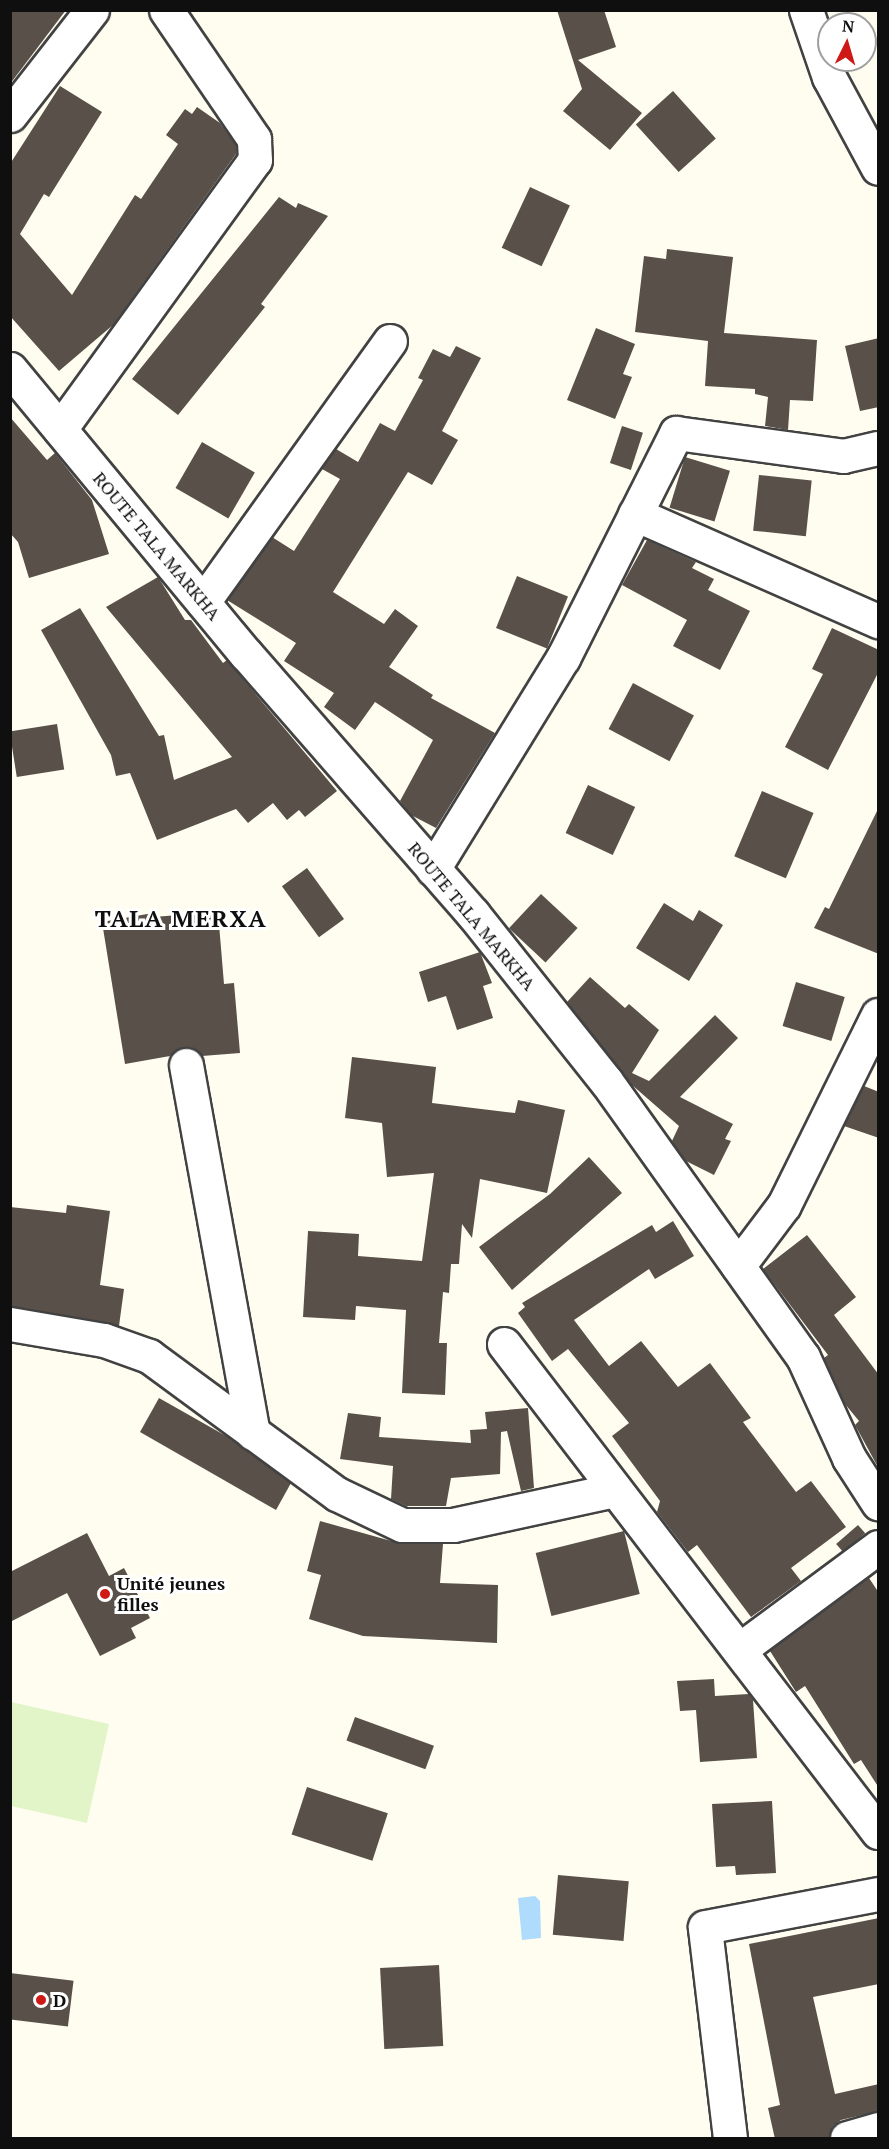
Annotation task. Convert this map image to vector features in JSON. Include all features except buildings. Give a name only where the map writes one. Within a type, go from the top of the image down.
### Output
[{"type":"street","points":[[10,115],[92,10]]},
{"type":"street","points":[[60,429],[255,160],[254,139],[166,10]]},
{"type":"street","points":[[807,10],[829,77],[879,168]]},
{"type":"street","points":[[203,602],[390,341]]},
{"type":"street","name":"ROUTE TALA MARKHA","points":[[10,369],[203,602],[433,869],[606,1081],[803,1357],[849,1458],[879,1503]]},
{"type":"street","points":[[433,869],[563,658],[676,433],[843,456],[879,448]]},
{"type":"street","points":[[635,514],[879,621]]},
{"type":"street","points":[[738,1266],[784,1205],[879,1016]]},
{"type":"street","points":[[186,1065],[253,1433]]},
{"type":"street","points":[[10,1324],[104,1340],[149,1356],[337,1494],[402,1525],[453,1525],[615,1490]]},
{"type":"street","points":[[504,1344],[879,1832]]},
{"type":"street","points":[[739,1650],[879,1547]]},
{"type":"street","points":[[730,2139],[705,1927],[879,1894]]},
{"type":"street","points":[[846,2139],[879,2129]]},
{"type":"green space","points":[[11,1702],[109,1724],[87,1823],[11,1806]]},
{"type":"water","points":[[535,1896],[540,1901],[541,1938],[522,1940],[518,1898]]},
{"type":"place","name":"Unité jeunes filles","points":[[105,1594]]},
{"type":"place","name":"D","points":[[41,2000]]},
{"type":"district","name":"TALA MERXA","points":[[181,919]]}]
